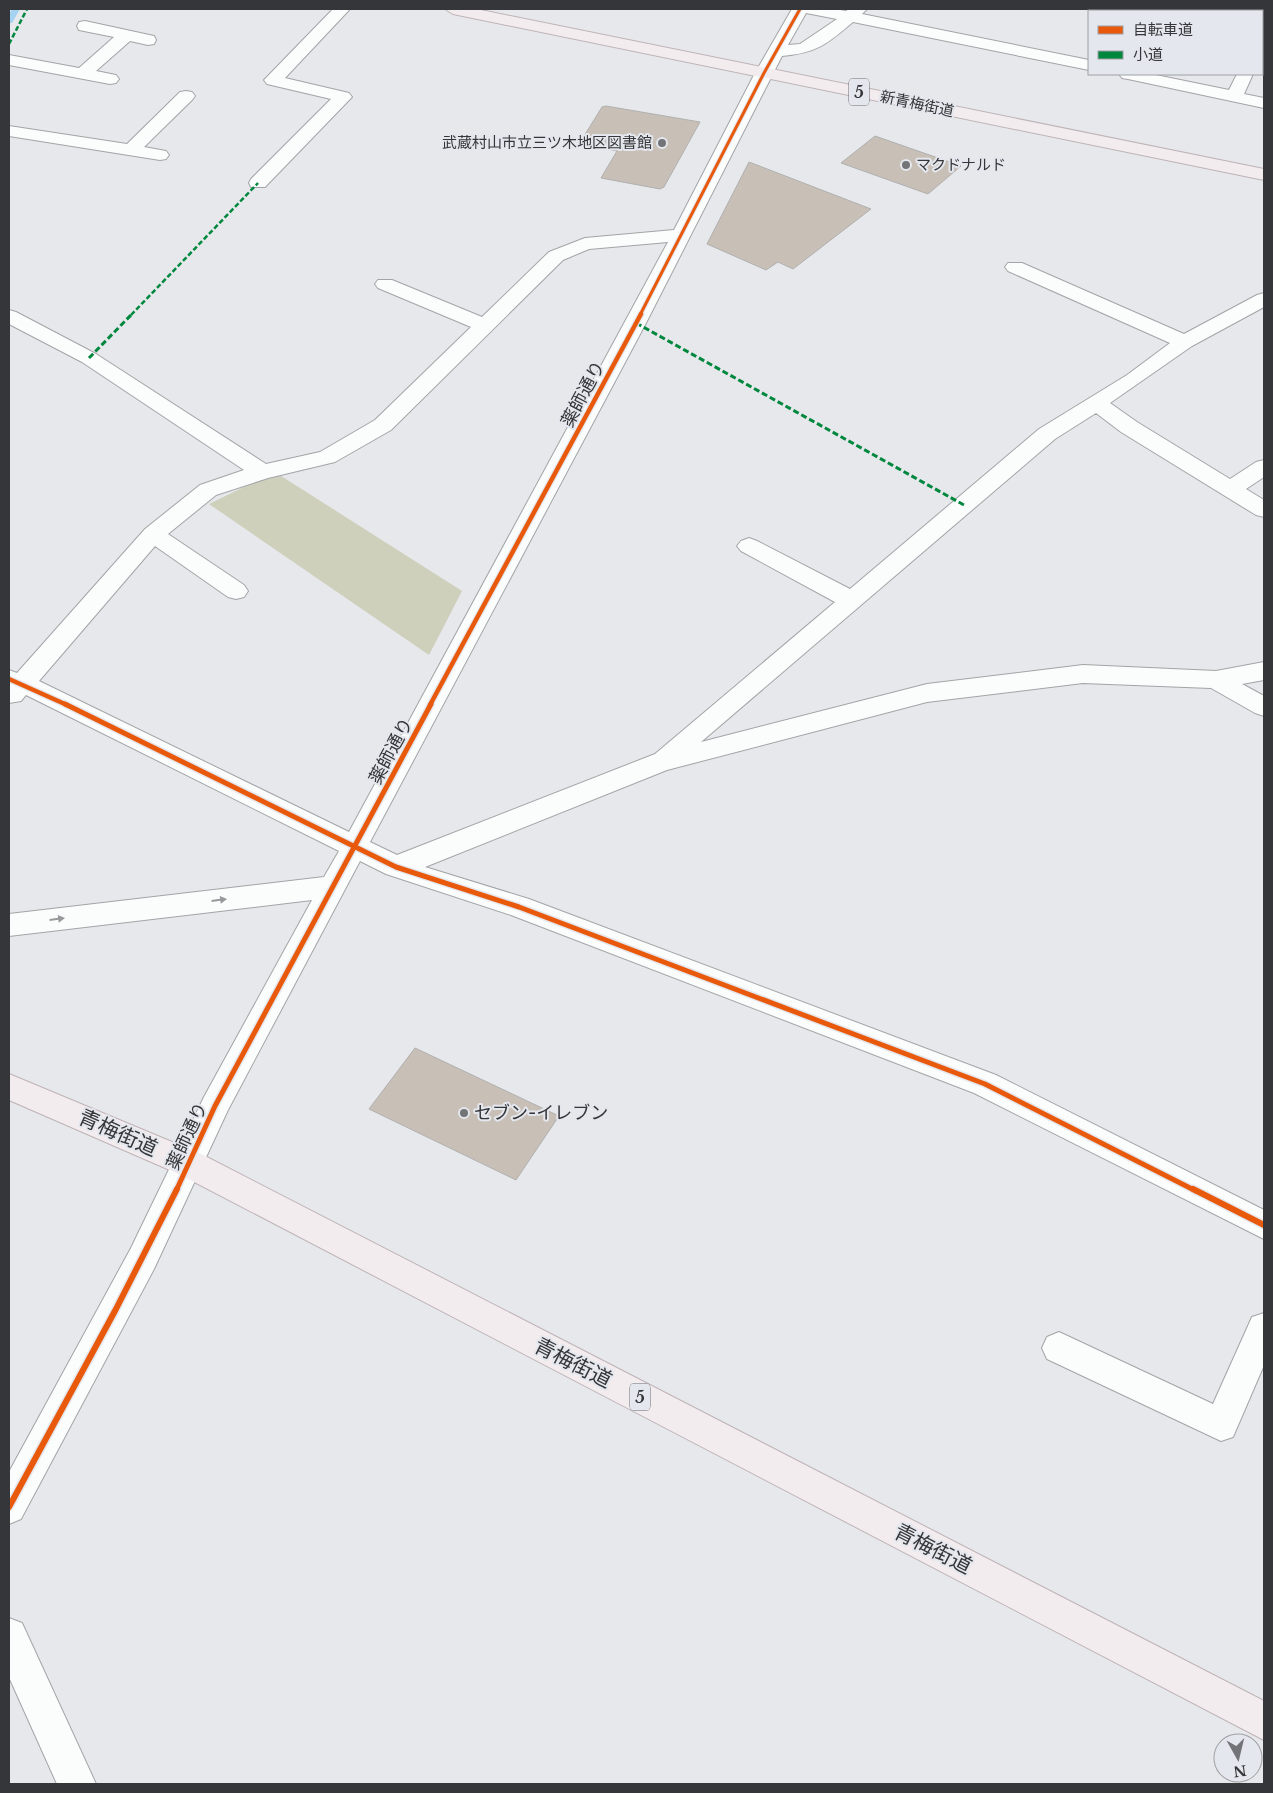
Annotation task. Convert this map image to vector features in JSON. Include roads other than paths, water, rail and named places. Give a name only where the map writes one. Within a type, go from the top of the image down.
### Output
[{"type":"main road","name":"新青梅街道","points":[[453,9],[1264,175]]},
{"type":"main road","name":"青梅街道","points":[[9,1087],[190,1164],[1264,1721]]},
{"type":"street","points":[[258,183],[343,98],[273,80],[342,9]]},
{"type":"street","name":"薬師通り","points":[[9,1507],[190,1164],[215,1106],[355,848],[682,234],[764,73],[800,9]]},
{"type":"street","points":[[811,9],[854,12],[1088,64]]},
{"type":"street","points":[[778,51],[804,49],[829,34],[854,12]]},
{"type":"street","points":[[86,26],[148,40]]},
{"type":"street","points":[[83,74],[127,35]]},
{"type":"street","points":[[9,60],[110,79]]},
{"type":"street","points":[[1133,75],[1264,103]]},
{"type":"street","points":[[1234,96],[1244,75]]},
{"type":"street","points":[[132,149],[186,96]]},
{"type":"street","points":[[9,131],[132,149],[160,155]]},
{"type":"street","points":[[682,234],[585,244],[556,256],[383,425],[327,457],[262,472],[208,490],[153,534],[13,687],[396,867],[519,907],[985,1084],[1264,1225]]},
{"type":"street","points":[[1015,267],[1185,342]]},
{"type":"street","points":[[385,284],[485,326]]},
{"type":"street","points":[[661,762],[1047,434],[1185,342],[1264,299]]},
{"type":"street","points":[[9,316],[89,358],[262,472]]},
{"type":"street","points":[[1096,403],[1129,426],[1264,510]]},
{"type":"street","points":[[1230,489],[1264,467]]},
{"type":"street","points":[[153,534],[236,591]]},
{"type":"street","points":[[749,546],[851,600]]},
{"type":"street","points":[[396,867],[661,762],[927,693],[1083,674],[1216,680],[1264,671]]},
{"type":"street","points":[[1216,680],[1264,707]]},
{"type":"street","points":[[9,925],[333,887]]},
{"type":"street","points":[[1059,1348],[1221,1425],[1264,1328]]},
{"type":"street","points":[[9,1636],[77,1784]]},
{"type":"waterway","points":[[9,21],[16,9]]},
{"type":"place","name":"武蔵村山市立三ツ木地区図書館","points":[[662,143]]},
{"type":"place","name":"マクドナルド","points":[[906,165]]},
{"type":"place","name":"セブン-イレブン","points":[[464,1113]]}]
